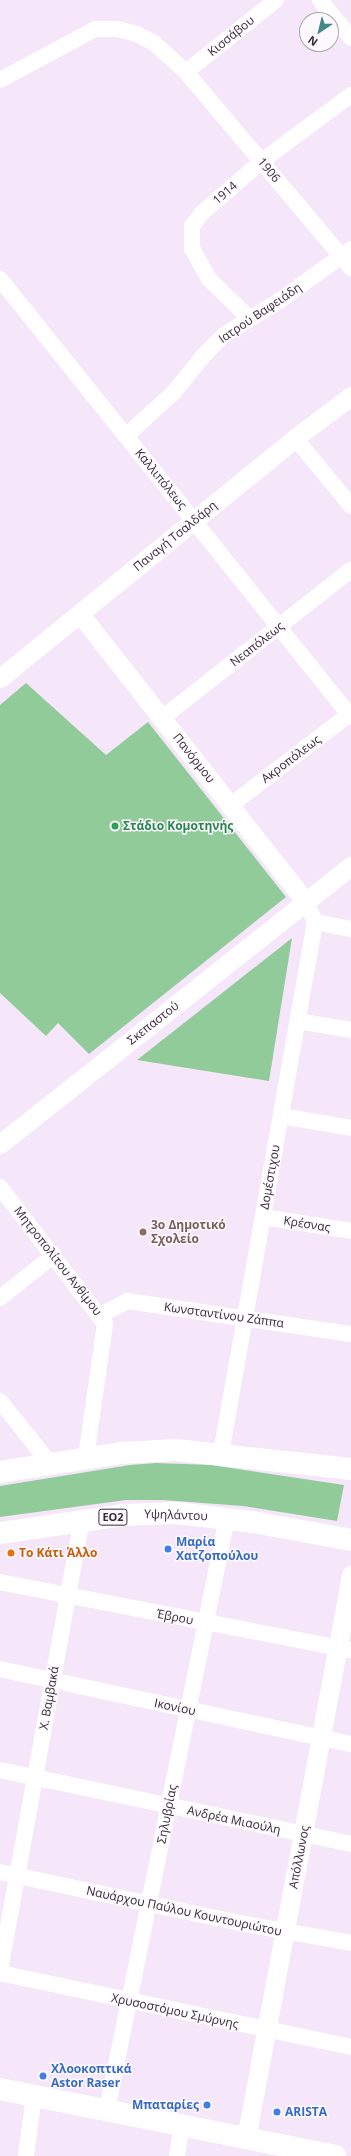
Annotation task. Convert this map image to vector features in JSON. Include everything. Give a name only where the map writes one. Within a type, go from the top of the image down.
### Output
[{"type":"main road","points":[[0,1472],[51,1465],[86,1458],[155,1450],[221,1453],[351,1469]]},
{"type":"main road","name":"Υψηλάντου","points":[[0,1533],[82,1521],[155,1513],[227,1518],[351,1540]]},
{"type":"main road","points":[[0,2089],[335,2156]]},
{"type":"street","name":"Κισσάβου","points":[[186,72],[276,0]]},
{"type":"street","points":[[320,0],[351,38]]},
{"type":"street","name":"1906","points":[[0,80],[96,29],[117,29],[137,34],[154,43],[186,72],[348,258]]},
{"type":"street","name":"1914","points":[[249,318],[209,279],[192,248],[190,233],[202,213],[262,161],[351,95]]},
{"type":"street","name":"Ιατρού Βαφειάδη","points":[[126,436],[174,392],[215,343],[249,318],[348,258]]},
{"type":"street","name":"Καλλιπόλεως","points":[[0,279],[350,715]]},
{"type":"street","name":"Παναγή Τσαλδάρη","points":[[0,678],[295,438],[351,396]]},
{"type":"street","points":[[295,438],[351,506]]},
{"type":"street","name":"Νεαπόλεως","points":[[162,718],[351,570]]},
{"type":"street","name":"Πανόρμου","points":[[80,614],[306,902]]},
{"type":"street","name":"Ακροπόλεως","points":[[231,805],[350,715]]},
{"type":"street","name":"Σκεπαστού","points":[[0,1144],[351,866]]},
{"type":"street","points":[[306,902],[315,922],[351,929]]},
{"type":"street","name":"Δομέστιχου","points":[[221,1453],[315,922]]},
{"type":"street","points":[[298,1021],[351,1030]]},
{"type":"street","points":[[281,1116],[351,1128]]},
{"type":"street","name":"Μητροπολίτου Ανθίμου","points":[[0,1187],[101,1315],[106,1326],[86,1458]]},
{"type":"street","name":"Κρέσνας","points":[[263,1217],[351,1231]]},
{"type":"street","points":[[0,1298],[54,1255]]},
{"type":"street","name":"Κωνσταντίνου Ζάππα","points":[[101,1315],[127,1301],[351,1334]]},
{"type":"street","points":[[0,1401],[51,1465]]},
{"type":"street","name":"Σηλυβρίας","points":[[107,2110],[227,1518]]},
{"type":"street","name":"Χ. Βαμβακά","points":[[0,1970],[82,1521]]},
{"type":"street","name":"Απόλλωνος","points":[[246,2138],[321,1738],[344,1649],[351,1575]]},
{"type":"street","name":"Έβρου","points":[[0,1582],[344,1649]]},
{"type":"street","name":"Ικονίου","points":[[0,1669],[351,1744]]},
{"type":"street","name":"Ανδρέα Μιαούλη","points":[[0,1770],[351,1844]]},
{"type":"street","name":"Ναυάρχου Παύλου Κουντουριώτου","points":[[0,1872],[149,1904],[351,1943]]},
{"type":"street","name":"Χρυσοστόμου Σμύρνης","points":[[0,1973],[351,2047]]},
{"type":"street","points":[[26,2156],[34,2096]]},
{"type":"street","points":[[177,2156],[182,2126]]},
{"type":"green space","name":"Στάδιο Κομοτηνής","points":[[26,683],[106,755],[148,722],[286,897],[89,1054],[58,1023],[46,1036],[0,993],[0,705]]},
{"type":"green space","points":[[292,938],[269,1081],[137,1060]]},
{"type":"green space","points":[[156,1463],[211,1465],[344,1485],[337,1521],[243,1506],[163,1500],[126,1500],[0,1517],[0,1486],[130,1465]]},
{"type":"place","name":"Στάδιο Κομοτηνής","points":[[115,826]]},
{"type":"place","name":"3ο Δημοτικό Σχολείο","points":[[143,1232]]},
{"type":"place","name":"Μαρία Χατζοπούλου","points":[[168,1549]]},
{"type":"place","name":"Το Κάτι Άλλο","points":[[11,1553]]},
{"type":"place","name":"Χλοοκοπτικά Astor Raser","points":[[43,2076]]},
{"type":"place","name":"Μπαταρίες","points":[[207,2105]]},
{"type":"place","name":"ARISTA","points":[[277,2112]]}]
